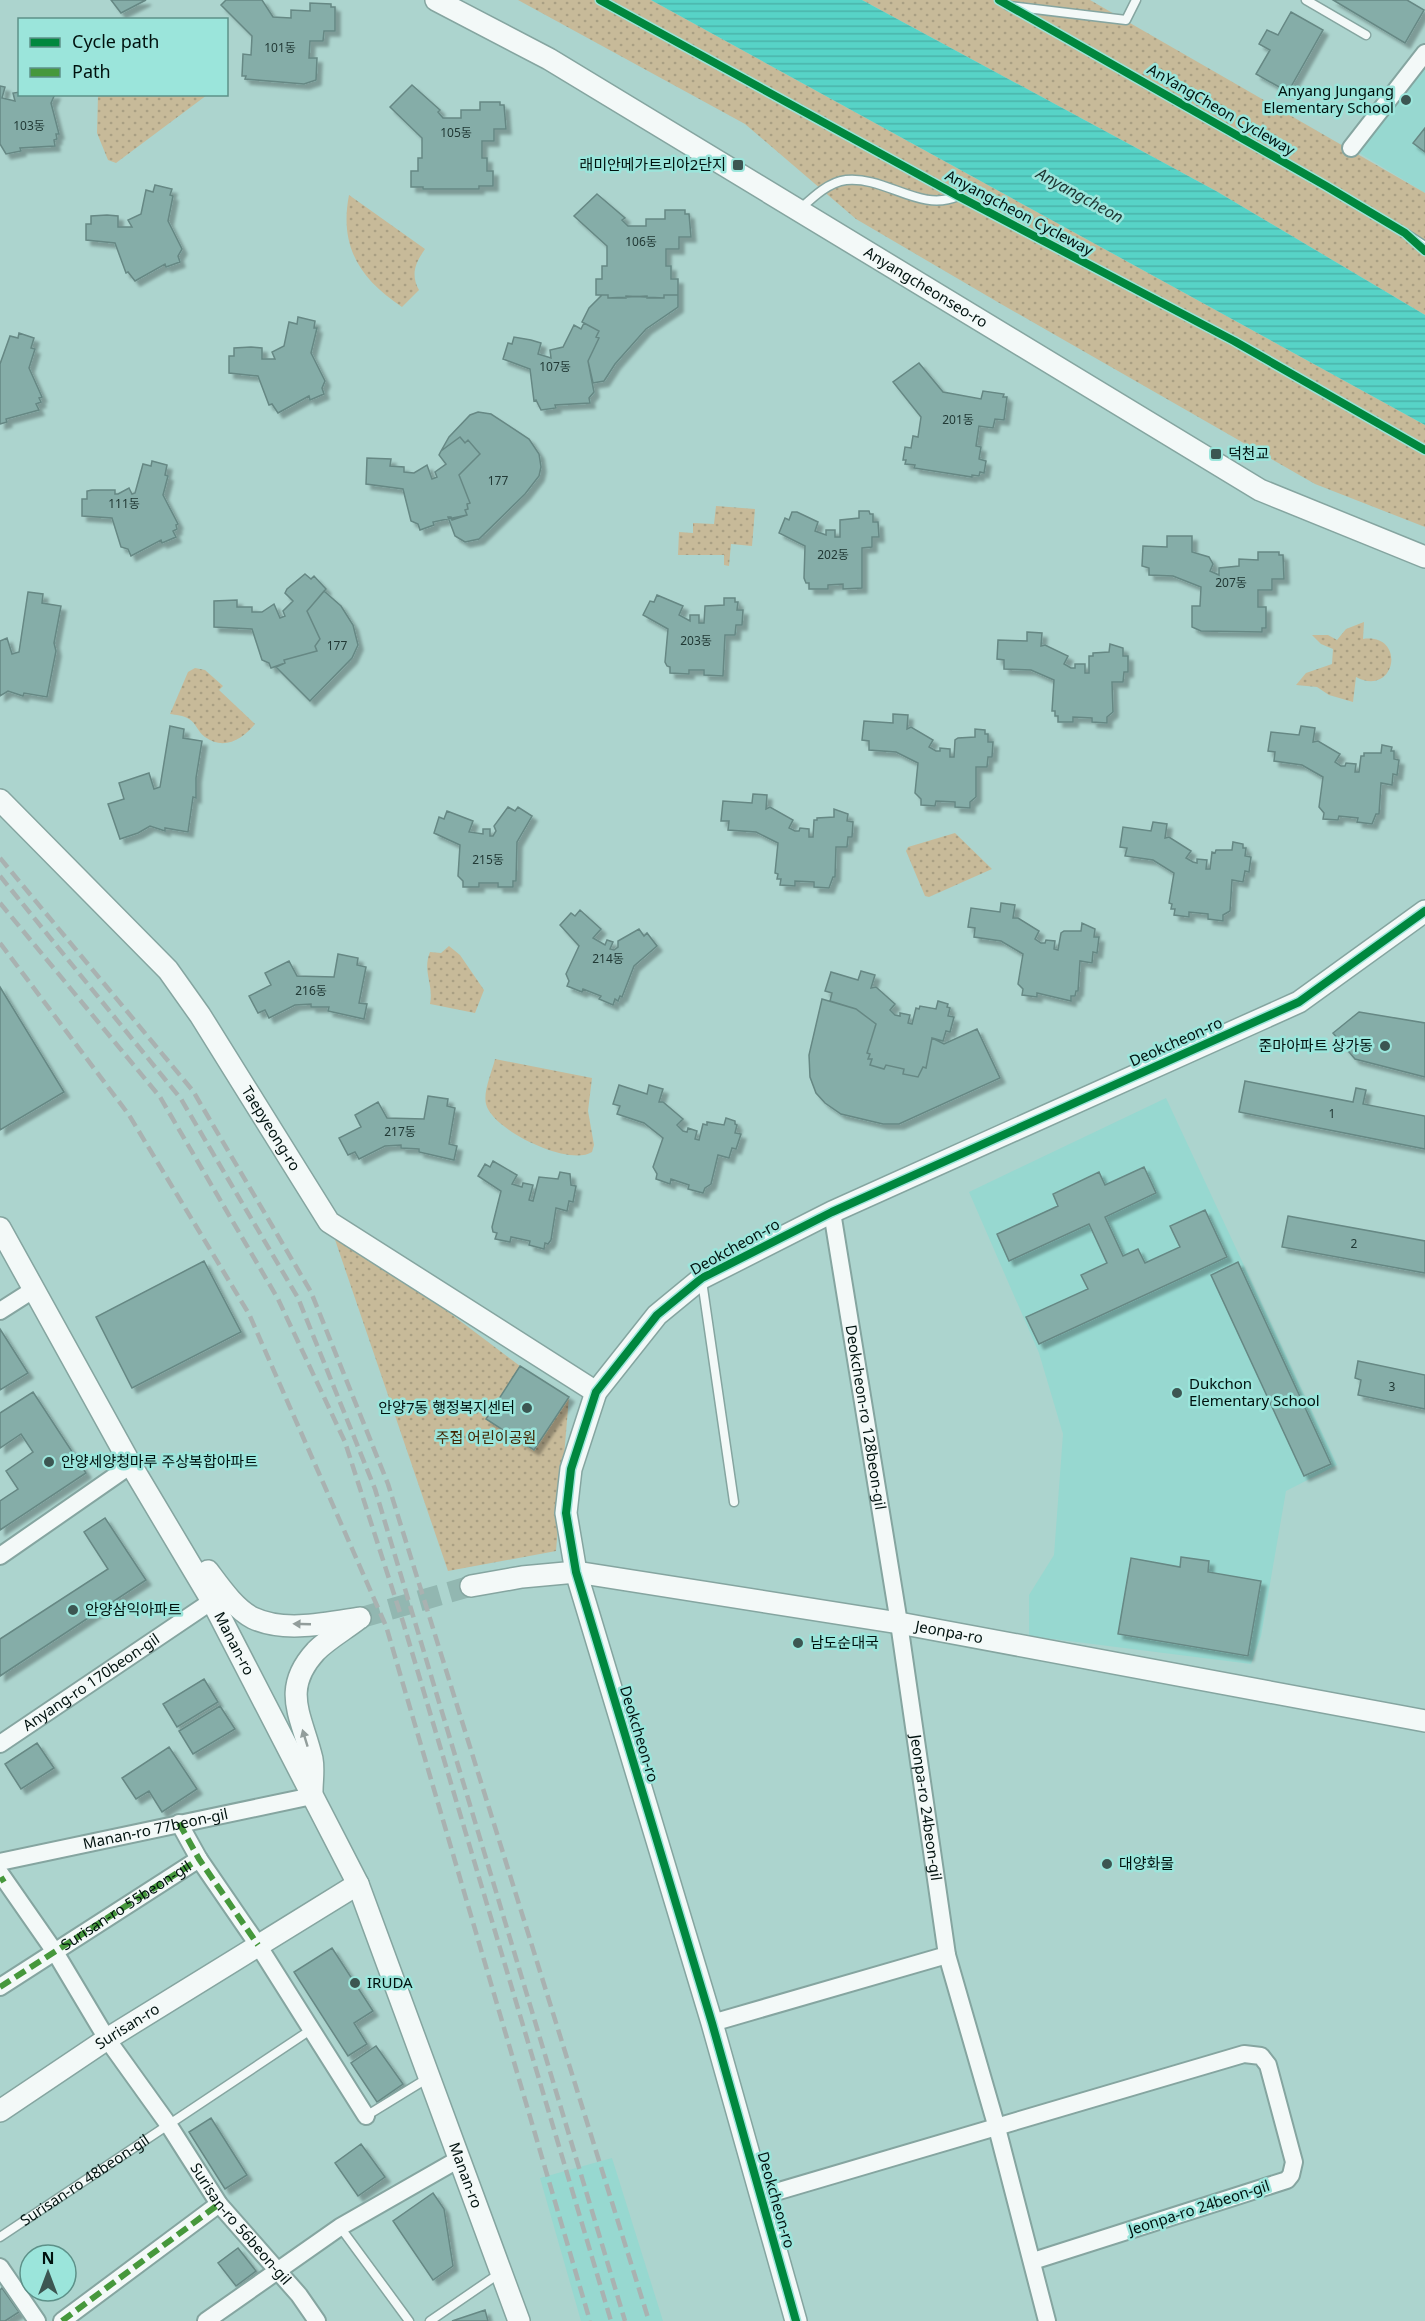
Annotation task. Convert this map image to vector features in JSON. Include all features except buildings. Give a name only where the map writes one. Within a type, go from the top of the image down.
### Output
[{"type":"street","name":"Anyangcheonseo-ro","points":[[436,0],[549,59],[796,212],[1260,490],[1425,557]]},
{"type":"street","points":[[1351,148],[1425,53]]},
{"type":"street","name":"Taepyeong-ro","points":[[0,800],[168,970],[200,1015],[329,1222],[596,1392]]},
{"type":"street","name":"Deokcheon-ro","points":[[796,2321],[712,2023],[576,1572],[567,1513],[571,1469],[596,1392],[622,1356],[657,1316],[702,1278],[831,1212],[1299,1002],[1425,911]]},
{"type":"street","name":"Deokcheon-ro 128beon-gil","points":[[831,1212],[899,1623]]},
{"type":"street","name":"Manan-ro","points":[[0,1228],[131,1465],[212,1601],[358,1884],[431,2076],[519,2321]]},
{"type":"street","points":[[0,1311],[33,1290]]},
{"type":"street","points":[[0,1556],[131,1465]]},
{"type":"street","points":[[173,1537],[197,1556],[224,1592],[253,1618],[279,1623],[313,1625],[360,1618],[317,1650],[303,1668],[295,1685],[297,1710],[312,1760],[312,1796]]},
{"type":"street","name":"Jeonpa-ro","points":[[471,1586],[522,1577],[576,1572],[899,1623],[1425,1721]]},
{"type":"street","name":"Anyang-ro 170beon-gil","points":[[0,1744],[212,1601]]},
{"type":"street","name":"Jeonpa-ro 24beon-gil","points":[[899,1623],[947,1955],[997,2128],[1047,2321]]},
{"type":"street","name":"Manan-ro 77beon-gil","points":[[1,1874],[179,1823],[312,1796]]},
{"type":"street","points":[[179,1823],[198,1859],[258,1945],[366,2116]]},
{"type":"street","name":"Surisan-ro 55beon-gil","points":[[54,1952],[198,1859]]},
{"type":"street","name":"Surisan-ro 55beon-gil","points":[[1,1874],[54,1952],[107,2039]]},
{"type":"street","name":"Surisan-ro","points":[[0,2111],[107,2039],[358,1884]]},
{"type":"street","points":[[0,1987],[54,1952]]},
{"type":"street","points":[[712,2023],[947,1955]]},
{"type":"street","name":"Surisan-ro 56beon-gil","points":[[107,2039],[168,2124],[219,2204],[300,2295],[317,2321]]},
{"type":"street","name":"Jeonpa-ro 24beon-gil","points":[[997,2128],[1244,2054],[1261,2056],[1268,2065],[1294,2162],[1291,2175],[1287,2180],[1033,2261]]},
{"type":"street","name":"Deokcheon-ro","points":[[762,2196],[997,2128]]},
{"type":"street","points":[[206,2321],[225,2316],[278,2270],[340,2227],[459,2159]]},
{"type":"street","points":[[62,2321],[219,2204]]},
{"type":"street","points":[[0,2267],[37,2321]]},
{"type":"lane","points":[[1009,6],[1126,20],[1136,0]]},
{"type":"lane","points":[[1310,1],[1366,34]]},
{"type":"lane","points":[[796,212],[817,193],[845,180],[893,188],[926,202],[944,203],[958,196]]},
{"type":"lane","points":[[1405,233],[1425,246]]},
{"type":"lane","name":"Deokcheon-ro","points":[[702,1278],[734,1502]]},
{"type":"lane","points":[[168,2124],[312,2029]]},
{"type":"lane","points":[[366,2116],[431,2076]]},
{"type":"lane","name":"Surisan-ro 48beon-gil","points":[[0,2236],[168,2124]]},
{"type":"lane","points":[[340,2227],[409,2321]]},
{"type":"lane","points":[[430,2321],[500,2272]]},
{"type":"shaded area","name":"Anyang Jungang Elementary School","points":[[1425,53],[1425,193],[1351,148]]},
{"type":"shaded area","name":"Dukchon Elementary School","points":[[1166,1098],[1337,1465],[1286,1491],[1261,1636],[1251,1664],[1029,1636],[1029,1595],[1054,1555],[1063,1434],[1039,1353],[969,1192]]},
{"type":"shaded area","points":[[612,2158],[663,2321],[581,2321],[540,2178]]},
{"type":"green space","points":[[518,0],[651,0],[1425,425],[1425,527],[1315,484],[1001,304],[856,219],[745,124]]},
{"type":"green space","points":[[862,0],[1090,0],[1425,193],[1425,315],[1216,191]]},
{"type":"green space","points":[[98,96],[206,96],[116,163],[108,160],[97,133]]},
{"type":"green space","points":[[349,195],[425,249],[415,268],[415,279],[419,290],[402,307],[375,285],[356,260],[347,231]]},
{"type":"green space","points":[[716,506],[755,509],[752,546],[731,544],[729,566],[724,565],[724,555],[678,555],[679,532],[693,533],[693,523],[714,524]]},
{"type":"green space","points":[[1364,622],[1363,639],[1377,640],[1386,645],[1391,654],[1391,664],[1387,673],[1380,679],[1370,681],[1356,677],[1353,702],[1329,695],[1317,687],[1296,685],[1306,673],[1332,664],[1333,649],[1321,644],[1312,635],[1328,635],[1337,640],[1346,629]]},
{"type":"green space","points":[[195,668],[205,670],[223,686],[219,690],[255,724],[245,734],[233,741],[219,743],[203,735],[189,719],[170,714],[188,672]]},
{"type":"green space","points":[[955,833],[992,869],[929,897],[925,896],[906,851],[908,847]]},
{"type":"green space","points":[[449,946],[460,955],[484,990],[475,1013],[430,1004],[431,991],[427,965],[430,952],[441,953]]},
{"type":"green space","points":[[495,1059],[592,1078],[588,1111],[594,1145],[592,1152],[581,1155],[550,1150],[516,1135],[502,1125],[491,1114],[485,1099]]},
{"type":"green space","name":"주접 어린이공원","points":[[329,1222],[520,1366],[569,1397],[556,1551],[448,1571]]},
{"type":"water","name":"Anyangcheon","points":[[651,0],[862,0],[1216,191],[1425,315],[1425,425]]},
{"type":"tunnel","points":[[360,1618],[471,1586]]},
{"type":"railway","points":[[0,858],[193,1091],[311,1292],[388,1484],[649,2321]]},
{"type":"railway","points":[[0,876],[181,1099],[298,1298],[375,1489],[625,2321]]},
{"type":"railway","points":[[0,903],[160,1097],[278,1299],[345,1442],[403,1622],[611,2321]]},
{"type":"railway","points":[[0,943],[129,1115],[249,1314],[386,1626],[590,2321]]},
{"type":"marked path","points":[[179,1823],[199,1859],[258,1945]]},
{"type":"marked path","points":[[0,1987],[199,1859]]},
{"type":"marked path","points":[[0,1881],[5,1878]]},
{"type":"marked path","points":[[62,2321],[219,2204]]},
{"type":"cycle path","name":"Anyangcheon Cycleway","points":[[600,0],[958,196],[1234,341],[1425,450]]},
{"type":"cycle path","name":"AnYangCheon Cycleway","points":[[999,0],[1326,186],[1405,233],[1425,251]]},
{"type":"cycle path","points":[[796,2321],[712,2023],[576,1572],[566,1513],[571,1469],[596,1392],[657,1315],[702,1278],[832,1212],[1299,1002],[1425,911]]},
{"type":"place","name":"Anyang Jungang Elementary School","points":[[1406,100]]},
{"type":"place","name":"래미안메가트리아2단지","points":[[738,165]]},
{"type":"place","name":"덕천교","points":[[1216,454]]},
{"type":"place","name":"준마아파트 상가동","points":[[1385,1046]]},
{"type":"place","name":"Dukchon Elementary School","points":[[1177,1393]]},
{"type":"place","name":"안양7동 행정복지센터","points":[[527,1408]]},
{"type":"place","name":"안양세양청마루 주상복합아파트","points":[[49,1462]]},
{"type":"place","name":"안양삼익아파트","points":[[73,1610]]},
{"type":"place","name":"남도순대국","points":[[798,1643]]},
{"type":"place","name":"대양화물","points":[[1107,1864]]},
{"type":"place","name":"IRUDA","points":[[355,1983]]}]
